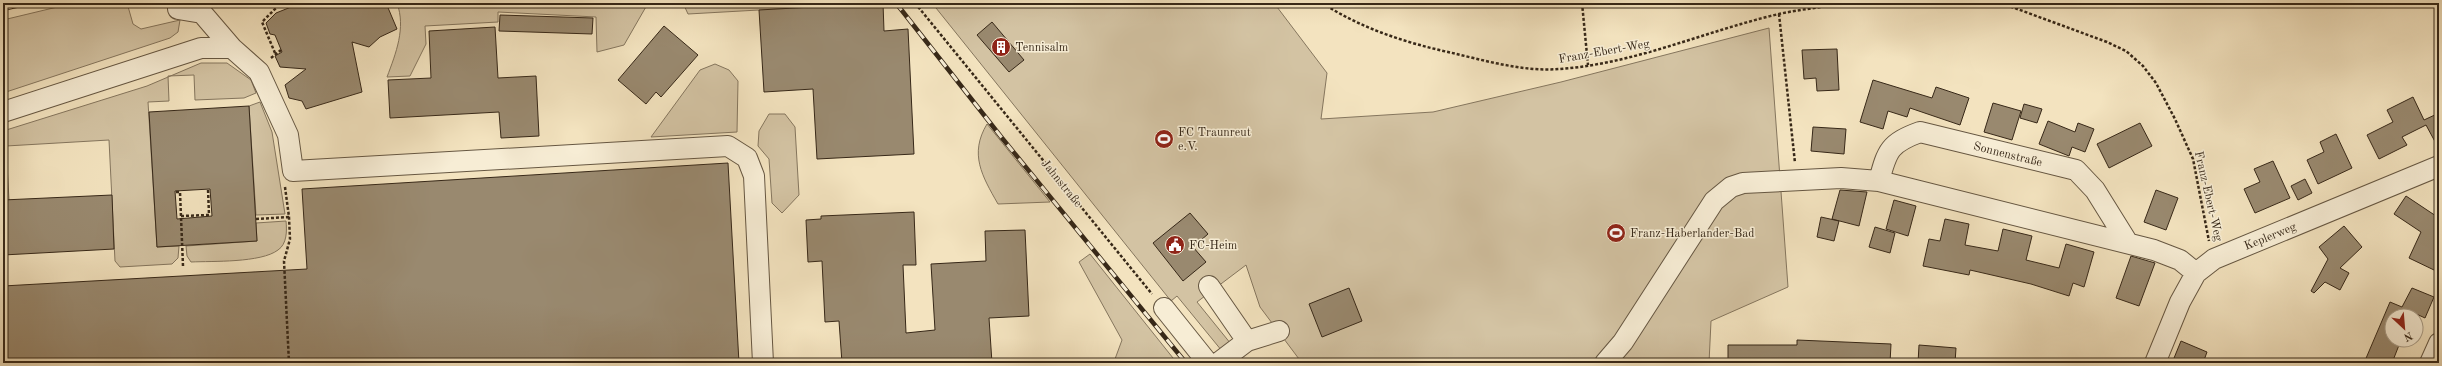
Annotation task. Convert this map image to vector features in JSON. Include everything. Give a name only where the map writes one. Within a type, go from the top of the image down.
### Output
[{"type":"street","points":[[178,9],[202,13],[232,48],[259,72],[288,135],[293,171],[728,146],[747,158],[754,176],[763,363]]},
{"type":"street","points":[[3,112],[201,48],[232,48]]},
{"type":"street","name":"Sonnenstraße","points":[[1879,181],[1887,154],[1891,149],[1899,140],[1920,132],[2076,170],[2094,190],[2128,243]]},
{"type":"street","name":"Keplerweg","points":[[2155,363],[2180,302],[2196,273],[2214,259],[2439,166]]},
{"type":"street","points":[[1605,363],[1622,342],[1683,246],[1720,195],[1731,187],[1744,183],[1840,178],[1879,181],[2128,243],[2180,260],[2196,273]]},
{"type":"street","points":[[1209,286],[1247,341]]},
{"type":"street","points":[[1164,308],[1208,363]]},
{"type":"street","points":[[1218,363],[1247,341],[1279,331]]},
{"type":"street","points":[[2430,363],[2439,343]]},
{"type":"path","points":[[276,3],[277,7]]},
{"type":"path","points":[[275,53],[262,22],[277,7],[287,3]]},
{"type":"path","name":"Jahnstraße","points":[[915,3],[1164,308]]},
{"type":"path","name":"Franz-Ebert-Weg","points":[[1322,3],[1366,27],[1410,44],[1542,69],[1558,69],[1588,65],[1655,51],[1779,14],[1847,3]]},
{"type":"path","points":[[1582,3],[1588,65]]},
{"type":"path","name":"Franz-Ebert-Weg","points":[[2001,3],[2100,39],[2126,51],[2143,66],[2156,83],[2194,159],[2214,259]]},
{"type":"path","points":[[1779,14],[1797,181]]},
{"type":"path","points":[[259,72],[275,53],[281,50]]},
{"type":"path","points":[[284,179],[290,239],[284,261],[289,363]]},
{"type":"path","points":[[180,216],[209,215],[208,190]]},
{"type":"path","points":[[176,192],[180,192],[183,266]]},
{"type":"path","points":[[256,219],[289,217]]},
{"type":"shaded area","points":[[74,3],[127,3],[133,24],[141,29],[180,20],[178,32],[170,38],[3,93],[3,20]]},
{"type":"shaded area","points":[[397,3],[657,3],[647,5],[624,45],[597,52],[596,17],[498,12],[498,22],[425,26],[426,44],[410,76],[387,77],[399,40],[400,12]]},
{"type":"shaded area","points":[[683,3],[883,3],[688,14]]},
{"type":"shaded area","points":[[932,3],[1274,3],[1327,73],[1321,119],[1433,112],[1561,82],[1769,28],[1788,287],[1711,321],[1709,363],[1302,363],[1260,307],[1246,265],[1197,302],[1231,344],[1222,351],[1177,296],[1171,301]]},
{"type":"shaded area","points":[[201,63],[227,63],[251,80],[256,93],[244,98],[195,100],[194,75],[171,76]]},
{"type":"shaded area","points":[[715,64],[729,70],[738,81],[737,132],[651,137],[700,70]]},
{"type":"shaded area","points":[[168,77],[169,101],[148,102],[157,247],[179,246],[178,258],[172,264],[120,267],[115,261],[109,140],[6,146],[9,200],[3,200],[3,131],[147,86]]},
{"type":"shaded area","points":[[260,102],[272,132],[285,214],[256,215],[249,106]]},
{"type":"shaded area","points":[[769,114],[785,114],[795,127],[799,195],[782,213],[772,203],[769,159],[758,146],[759,131]]},
{"type":"shaded area","points":[[987,124],[1050,202],[998,204],[987,184],[978,155],[979,145]]},
{"type":"shaded area","points":[[286,221],[285,241],[278,250],[270,254],[249,259],[191,262],[187,256],[186,246],[257,241],[256,223]]},
{"type":"shaded area","points":[[1090,254],[1177,363],[1123,363],[1115,359],[1122,340],[1079,262]]},
{"type":"building","points":[[301,3],[386,3],[397,29],[380,37],[369,47],[352,42],[362,92],[306,109],[302,101],[289,98],[285,85],[306,69],[280,67],[275,56],[282,52],[275,35],[270,34],[266,23],[276,13]]},
{"type":"building","points":[[883,3],[884,31],[908,29],[914,154],[817,159],[813,89],[764,92],[759,10]]},
{"type":"building","points":[[500,15],[593,18],[592,34],[499,31]]},
{"type":"building","name":"Tennisalm","points":[[992,22],[1024,60],[1009,72],[977,35]]},
{"type":"building","points":[[664,26],[698,55],[661,97],[656,92],[646,104],[618,80]]},
{"type":"building","points":[[495,27],[498,78],[536,76],[539,136],[501,138],[499,112],[390,118],[388,80],[431,78],[429,31]]},
{"type":"building","points":[[1837,49],[1839,90],[1817,91],[1816,78],[1804,79],[1802,50]]},
{"type":"building","points":[[1873,80],[1932,98],[1936,87],[1969,98],[1960,125],[1910,108],[1907,117],[1888,111],[1883,129],[1860,122]]},
{"type":"building","points":[[2413,97],[2424,120],[2439,113],[2439,149],[2426,125],[2402,137],[2407,145],[2379,159],[2367,135],[2393,122],[2387,110]]},
{"type":"building","points":[[1993,103],[2021,111],[2012,140],[1984,132]]},
{"type":"building","points":[[2024,104],[2042,109],[2037,123],[2020,118]]},
{"type":"building","points":[[249,106],[257,241],[157,247],[149,112]],"holes":[[[210,189],[212,216],[177,219],[175,191]]]},
{"type":"building","points":[[2048,121],[2075,132],[2078,123],[2094,129],[2085,152],[2072,147],[2069,156],[2039,144]]},
{"type":"building","points":[[2140,123],[2152,146],[2109,168],[2097,144]]},
{"type":"building","points":[[1813,127],[1846,129],[1844,154],[1811,151]]},
{"type":"building","points":[[2336,134],[2352,168],[2318,184],[2307,160],[2324,152],[2320,142]]},
{"type":"building","points":[[2273,161],[2290,198],[2255,213],[2244,189],[2260,182],[2254,169]]},
{"type":"building","points":[[728,163],[739,363],[3,363],[3,286],[307,269],[302,189]]},
{"type":"building","points":[[2305,179],[2312,193],[2298,200],[2291,186]]},
{"type":"building","points":[[1840,190],[1867,192],[1859,226],[1832,219]]},
{"type":"building","points":[[2156,190],[2178,198],[2166,230],[2144,222]]},
{"type":"building","points":[[112,195],[114,249],[3,255],[3,200]]},
{"type":"building","points":[[2406,196],[2439,218],[2439,260],[2434,270],[2409,258],[2421,232],[2394,214]]},
{"type":"building","points":[[1894,200],[1916,206],[1908,236],[1886,229]]},
{"type":"building","points":[[914,212],[916,265],[903,265],[906,333],[935,330],[931,264],[986,261],[985,231],[1025,230],[1029,316],[989,318],[992,363],[842,363],[839,321],[825,322],[822,261],[808,262],[806,220],[821,219],[821,216]]},
{"type":"building","name":"FC-Heim","points":[[1190,213],[1208,234],[1193,247],[1206,262],[1183,281],[1153,243]]},
{"type":"building","points":[[1821,217],[1839,221],[1834,241],[1817,237]]},
{"type":"building","points":[[1945,219],[1969,224],[1965,245],[1998,251],[2003,229],[2032,236],[2026,260],[2059,268],[2066,244],[2094,252],[2084,287],[2073,283],[2069,296],[2031,284],[1970,270],[1969,275],[1923,266],[1929,239],[1940,241]]},
{"type":"building","points":[[2344,226],[2362,247],[2340,268],[2349,273],[2340,290],[2325,282],[2314,293],[2311,291],[2328,259],[2319,247]]},
{"type":"building","points":[[1875,227],[1895,233],[1890,253],[1869,247]]},
{"type":"building","points":[[2131,256],[2155,263],[2139,306],[2116,298]]},
{"type":"building","points":[[1349,288],[1362,321],[1322,337],[1309,304]]},
{"type":"building","points":[[2412,288],[2434,297],[2425,318],[2424,308],[2387,308],[2390,302],[2402,307]]},
{"type":"building","points":[[2384,316],[2384,348],[2398,348],[2392,363],[2364,363]]},
{"type":"building","points":[[1797,340],[1891,344],[1890,363],[1728,363],[1728,345],[1797,345]]},
{"type":"building","points":[[2181,341],[2207,352],[2203,363],[2172,363]]},
{"type":"building","points":[[1919,345],[1956,348],[1955,363],[1918,363]]},
{"type":"railway","points":[[3,9],[28,3]]},
{"type":"railway","points":[[896,3],[1002,138],[1186,363]]},
{"type":"place","name":"Tennisalm","points":[[1001,47]]},
{"type":"place","name":"FC Traunreut e.V.","points":[[1164,139]]},
{"type":"place","name":"Franz-Haberlander-Bad","points":[[1616,233]]},
{"type":"place","name":"FC-Heim","points":[[1175,245]]}]
